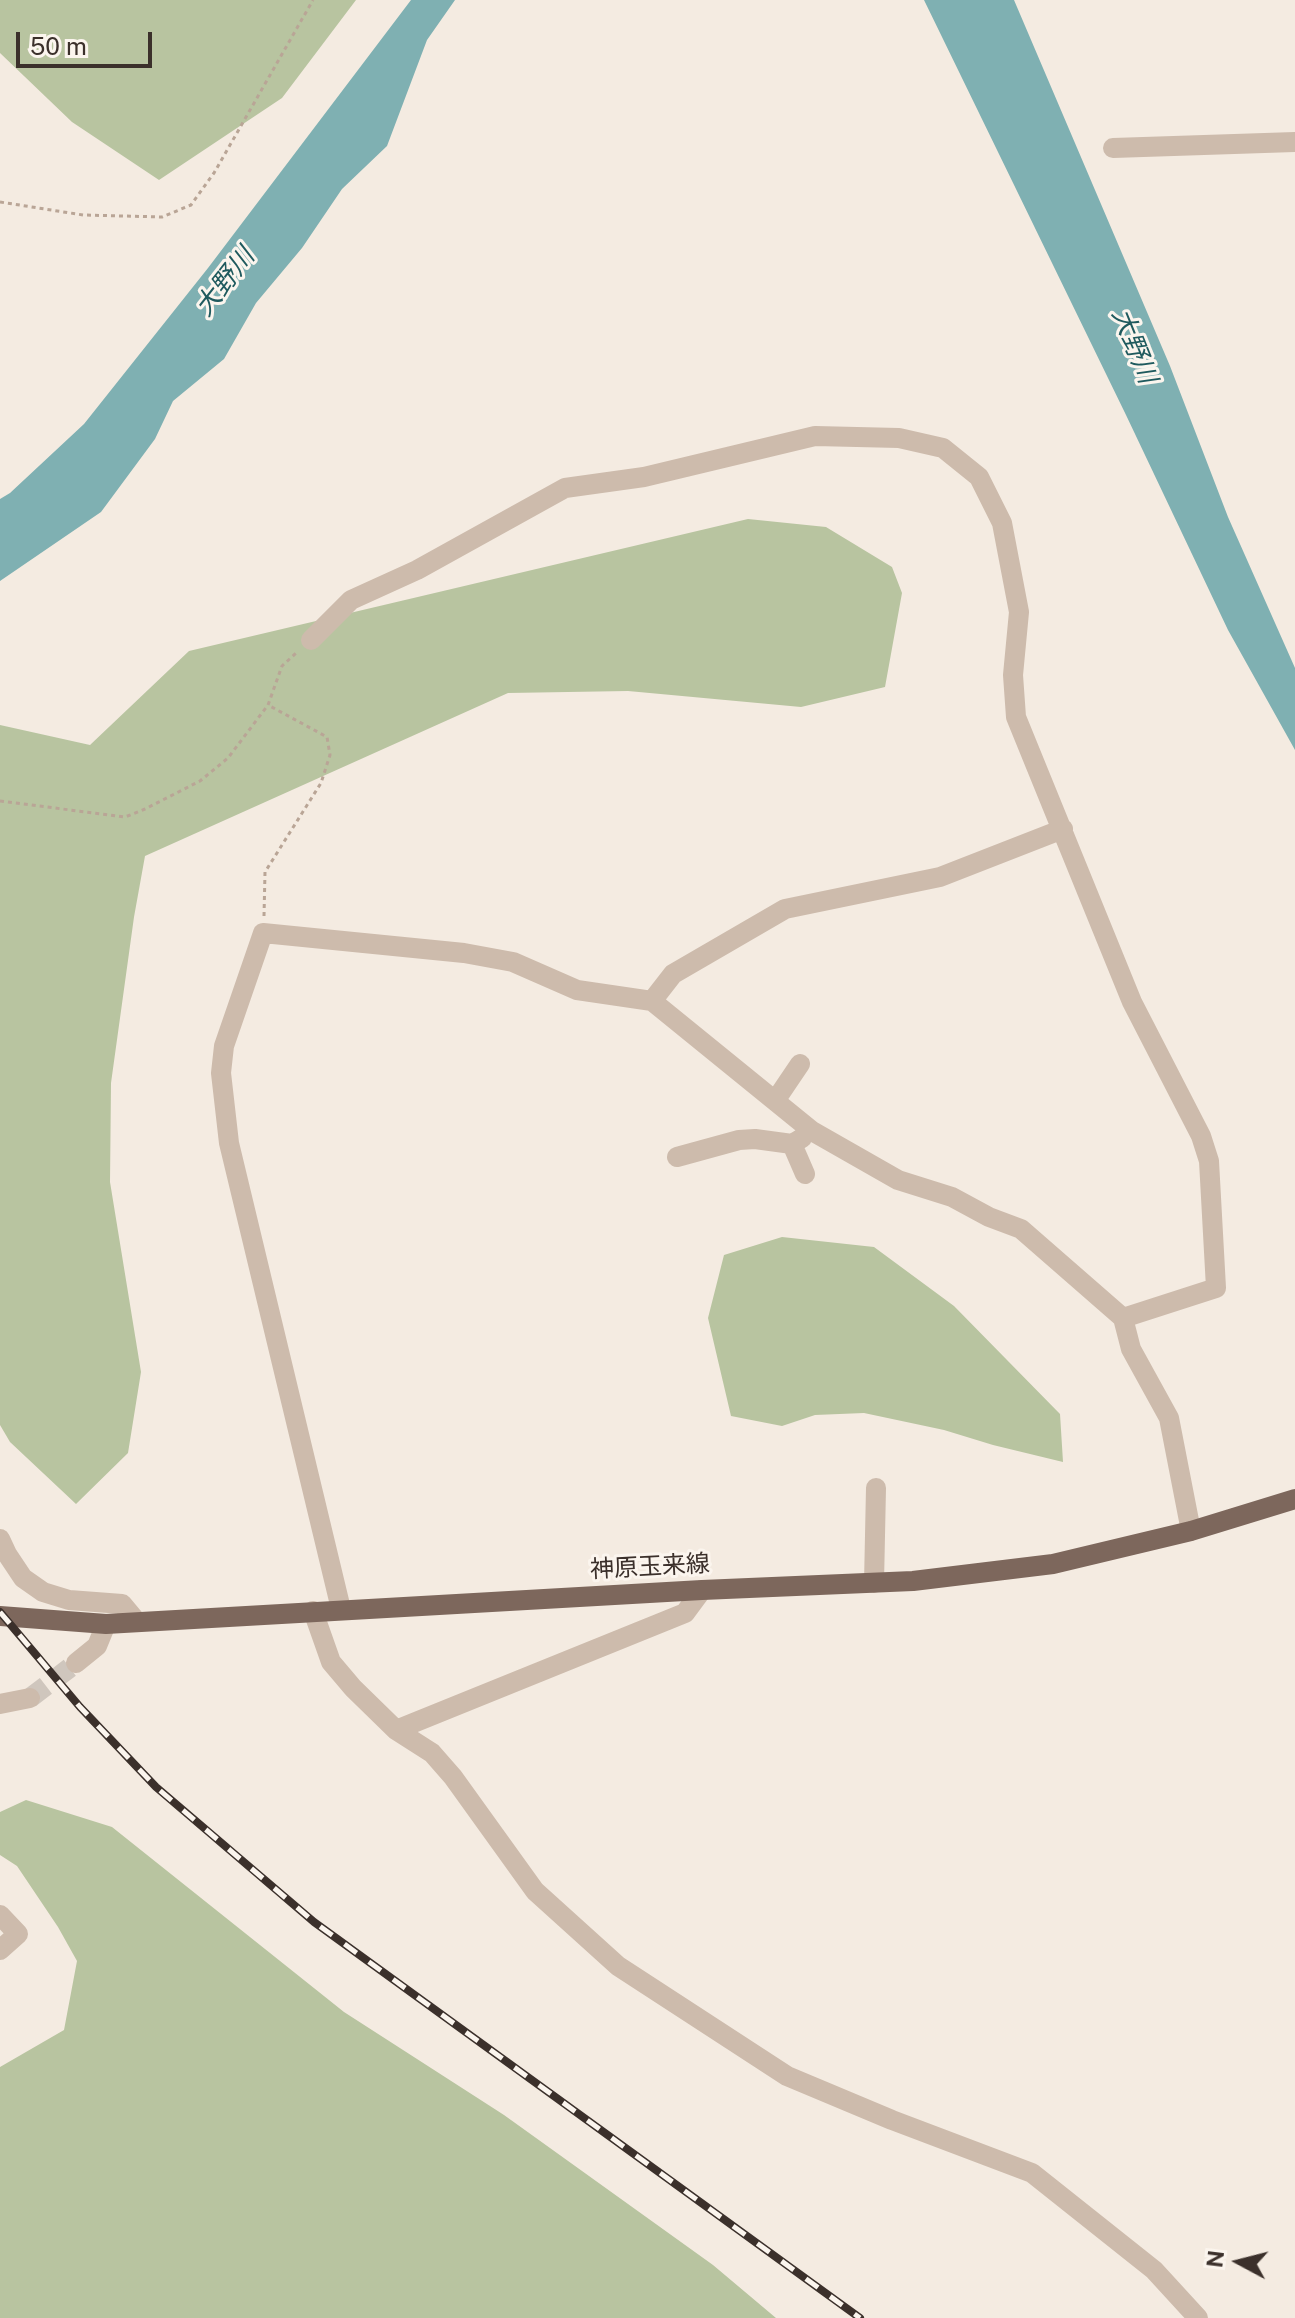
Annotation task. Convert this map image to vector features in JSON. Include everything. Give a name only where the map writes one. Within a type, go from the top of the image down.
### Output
[{"type":"main road","name":"神原玉来線","points":[[0,1616],[106,1624],[341,1609],[913,1581],[1053,1564],[1191,1531],[1295,1499]]},
{"type":"street","points":[[1113,148],[1295,142]]},
{"type":"street","points":[[311,640],[351,600],[417,570],[565,488],[644,477],[815,436],[899,438],[943,448],[979,477],[1002,523],[1019,612],[1013,675],[1016,717],[1132,1002],[1201,1136],[1209,1161],[1216,1288],[1123,1318]]},
{"type":"street","points":[[652,1001],[673,974],[785,909],[940,877],[1063,829]]},
{"type":"street","points":[[341,1609],[229,1143],[222,1087],[224,1046],[263,933],[464,953],[513,962],[577,990],[652,1001],[812,1131],[898,1180],[952,1197],[989,1217],[1021,1229],[1123,1318],[1131,1349],[1169,1418],[1191,1531]]},
{"type":"street","points":[[775,1101],[800,1064]]},
{"type":"street","points":[[677,1157],[739,1140],[792,1144],[812,1131]]},
{"type":"street","points":[[792,1144],[805,1174]]},
{"type":"street","points":[[874,1583],[876,1488]]},
{"type":"street","points":[[0,1539],[23,1578],[43,1592],[69,1600],[122,1604],[137,1622]]},
{"type":"street","points":[[396,1730],[685,1613],[702,1590]]},
{"type":"street","points":[[313,1611],[331,1662],[353,1688],[396,1730],[432,1753],[453,1777],[535,1891],[618,1966],[787,2076],[1032,2173],[1154,2270],[1198,2318]]},
{"type":"street","points":[[76,1663],[97,1646],[106,1624]]},
{"type":"street","points":[[0,1704],[30,1698]]},
{"type":"street","points":[[0,1915],[18,1934],[0,1950]]},
{"type":"path","points":[[0,202],[83,215],[162,217],[191,205],[214,173],[313,0]]},
{"type":"path","points":[[0,801],[125,817],[200,781],[228,758],[268,705],[282,666],[311,640]]},
{"type":"path","points":[[263,933],[265,872],[321,783],[330,755],[327,737],[268,705]]},
{"type":"green space","points":[[0,0],[356,0],[282,98],[159,180],[72,122],[0,53]]},
{"type":"green space","points":[[748,519],[826,527],[892,567],[902,593],[885,687],[801,707],[628,691],[508,693],[145,856],[111,1083],[110,1182],[141,1372],[128,1453],[76,1504],[10,1442],[0,1425],[0,725],[90,745],[189,651]]},
{"type":"green space","points":[[782,1237],[874,1247],[954,1306],[1060,1414],[1063,1462],[944,1430],[864,1413],[815,1415],[782,1426],[731,1416],[708,1318],[724,1255]]},
{"type":"green space","points":[[26,1800],[112,1827],[344,2012],[504,2115],[713,2265],[776,2318],[0,2318],[0,2067],[64,2030],[77,1961],[17,1866],[0,1855],[0,1812]]},
{"type":"water","name":"大野川","points":[[411,0],[455,0],[427,40],[387,146],[342,189],[302,248],[256,303],[224,359],[173,401],[155,439],[101,512],[0,581],[0,499],[84,424],[208,268]]},
{"type":"water","name":"大野川","points":[[924,0],[1014,0],[1170,366],[1228,517],[1295,668],[1295,750],[1228,630]]},
{"type":"tunnel","points":[[30,1698],[76,1663]]},
{"type":"railway","points":[[0,1612],[80,1707],[156,1787],[314,1922],[860,2318]]}]
